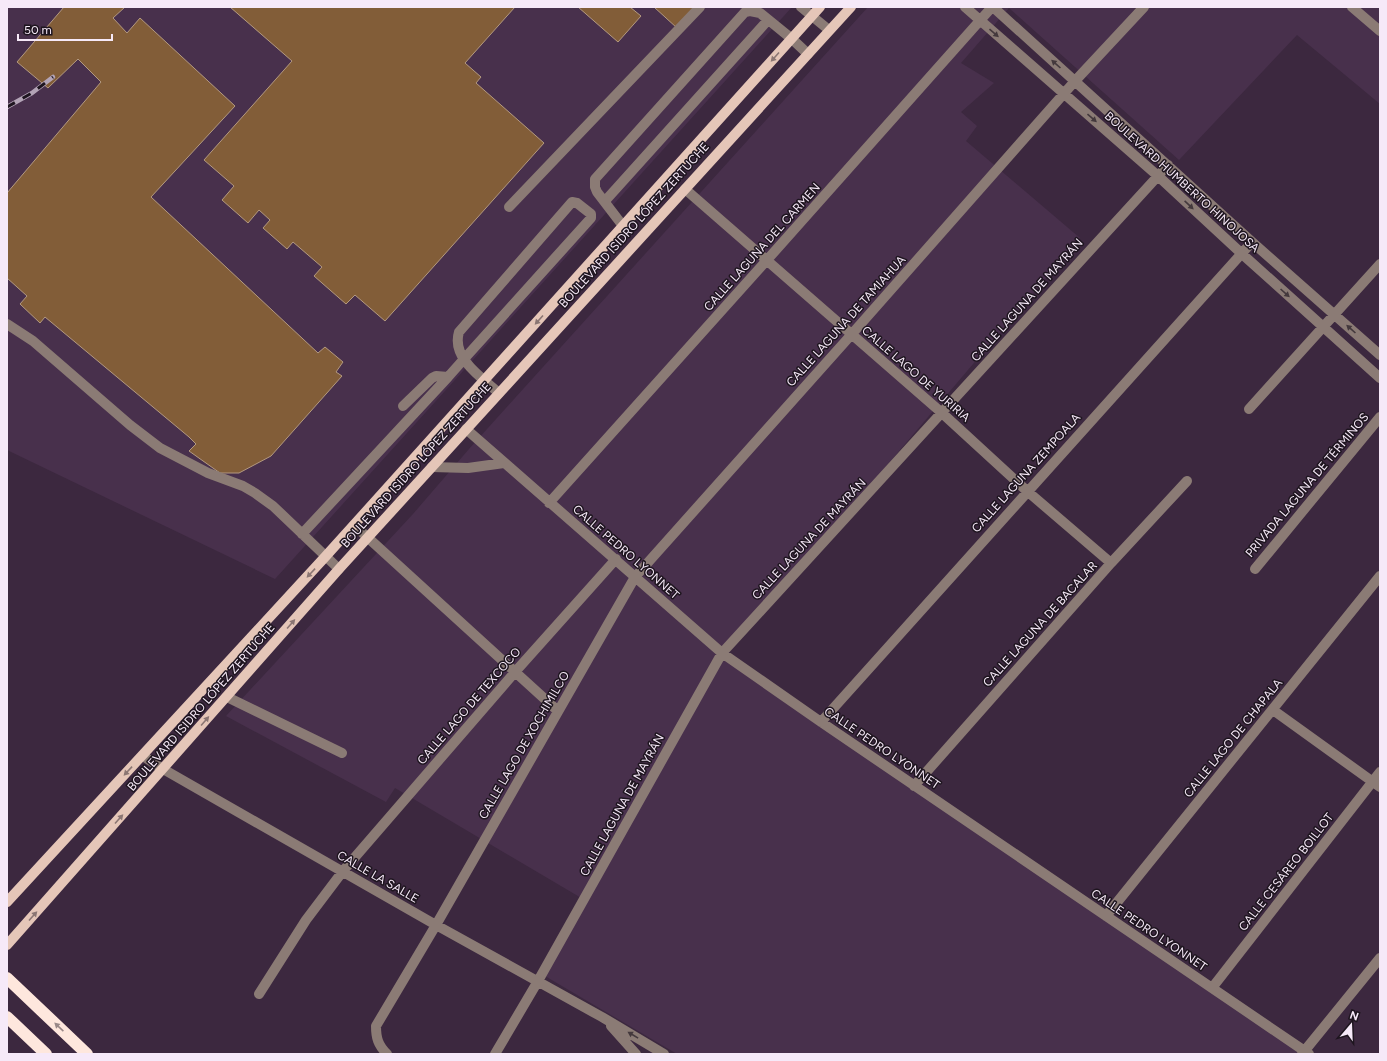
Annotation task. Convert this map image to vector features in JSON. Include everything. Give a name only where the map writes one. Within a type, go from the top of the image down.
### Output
[{"type":"highway","points":[[7,978],[87,1054]]},
{"type":"highway","points":[[7,1017],[46,1054]]},
{"type":"main road","name":"BOULEVARD ISIDRO LÓPEZ ZERTUCHE","points":[[7,902],[325,557],[820,7]]},
{"type":"main road","name":"BOULEVARD ISIDRO LÓPEZ ZERTUCHE","points":[[7,945],[339,569],[850,7]]},
{"type":"main road","points":[[514,348],[528,360]]},
{"type":"street","points":[[509,207],[700,7]]},
{"type":"street","points":[[801,7],[829,30]]},
{"type":"street","name":"BOULEVARD HUMBERTO HINOJOSA","points":[[965,7],[1158,176],[1380,378]]},
{"type":"street","name":"BOULEVARD HUMBERTO HINOJOSA","points":[[992,7],[1252,242],[1380,355]]},
{"type":"street","name":"CALLE LAGUNA DEL CARMEN","points":[[549,503],[992,7]]},
{"type":"street","name":"CALLE LAGUNA DE TAMIAHUA","points":[[635,577],[1075,81],[1144,7]]},
{"type":"street","points":[[1352,7],[1380,31]]},
{"type":"street","points":[[623,226],[597,192],[595,187],[595,179],[745,12],[755,12],[760,14],[792,39],[808,54]]},
{"type":"street","points":[[605,201],[768,20]]},
{"type":"street","name":"CALLE LAGUNA DE MAYRÁN","points":[[495,1054],[538,981],[722,653],[1168,165]]},
{"type":"street","name":"CALLE LAGO DE YURIRIA","points":[[685,189],[942,413],[1028,491],[1111,563]]},
{"type":"street","points":[[302,534],[448,377],[464,359],[591,218],[591,214],[576,203],[572,202],[459,332],[457,343],[464,359],[499,393]]},
{"type":"street","name":"CALLE LAGUNA ZEMPOALA","points":[[821,722],[1252,242]]},
{"type":"street","points":[[1249,409],[1324,328],[1380,264]]},
{"type":"street","points":[[7,324],[33,341],[160,448],[208,473],[255,492],[273,506],[339,569]]},
{"type":"street","points":[[403,406],[432,378],[436,376],[448,377]]},
{"type":"street","name":"PRIVADA LAGUNA DE TÉRMINOS","points":[[1255,569],[1380,417]]},
{"type":"street","name":"CALLE PEDRO LYONNET","points":[[466,429],[722,653],[1305,1053]]},
{"type":"street","points":[[432,466],[468,468],[504,463]]},
{"type":"street","name":"CALLE LAGUNA DE BACALAR","points":[[914,786],[1111,563],[1187,481]]},
{"type":"street","points":[[354,525],[558,711]]},
{"type":"street","name":"CALLE LAGO DE TEXCOCO","points":[[259,994],[306,920],[343,871],[515,672],[616,559]]},
{"type":"street","name":"CALLE LAGO DE CHAPALA","points":[[1106,916],[1380,576]]},
{"type":"street","name":"CALLE LAGO DE XOCHIMILCO","points":[[387,1054],[378,1044],[376,1037],[376,1026],[436,925],[635,577]]},
{"type":"street","points":[[227,697],[342,753]]},
{"type":"street","points":[[1273,710],[1376,784]]},
{"type":"street","name":"CALLE LA SALLE","points":[[143,756],[436,925],[602,1017],[664,1054]]},
{"type":"street","name":"CALLE CESÁREO BOILLOT","points":[[1212,988],[1376,784],[1380,772]]},
{"type":"street","points":[[1305,1053],[1380,958]]},
{"type":"street","name":"CALLE LA SALLE","points":[[602,1017],[636,1054]]},
{"type":"shaded area","points":[[7,7],[792,7],[275,579],[7,450]]},
{"type":"shaded area","points":[[868,7],[1380,7],[1380,104],[1297,35],[1179,160],[1009,8],[961,63],[994,83],[961,112],[977,126],[966,141],[1080,238],[726,655],[1302,1054],[677,1054],[545,976],[583,899],[395,788],[386,802],[226,716],[413,514],[469,449]]},
{"type":"building","points":[[64,7],[125,7],[113,18],[127,33],[140,18],[235,106],[151,197],[318,353],[325,347],[343,362],[336,372],[342,376],[271,456],[239,473],[220,473],[189,451],[196,444],[189,437],[45,317],[40,323],[20,304],[27,296],[7,278],[7,193],[101,82],[78,59],[48,88],[17,62]]},
{"type":"building","points":[[230,7],[515,7],[465,63],[481,77],[476,83],[544,143],[385,321],[355,295],[346,304],[314,276],[322,267],[293,242],[287,249],[263,228],[270,220],[259,210],[248,223],[222,200],[234,186],[204,160],[292,61]]},
{"type":"building","points":[[578,7],[630,7],[641,16],[618,42]]},
{"type":"building","points":[[654,7],[695,7],[677,28]]},
{"type":"railway","points":[[7,107],[32,93],[53,77]]}]
